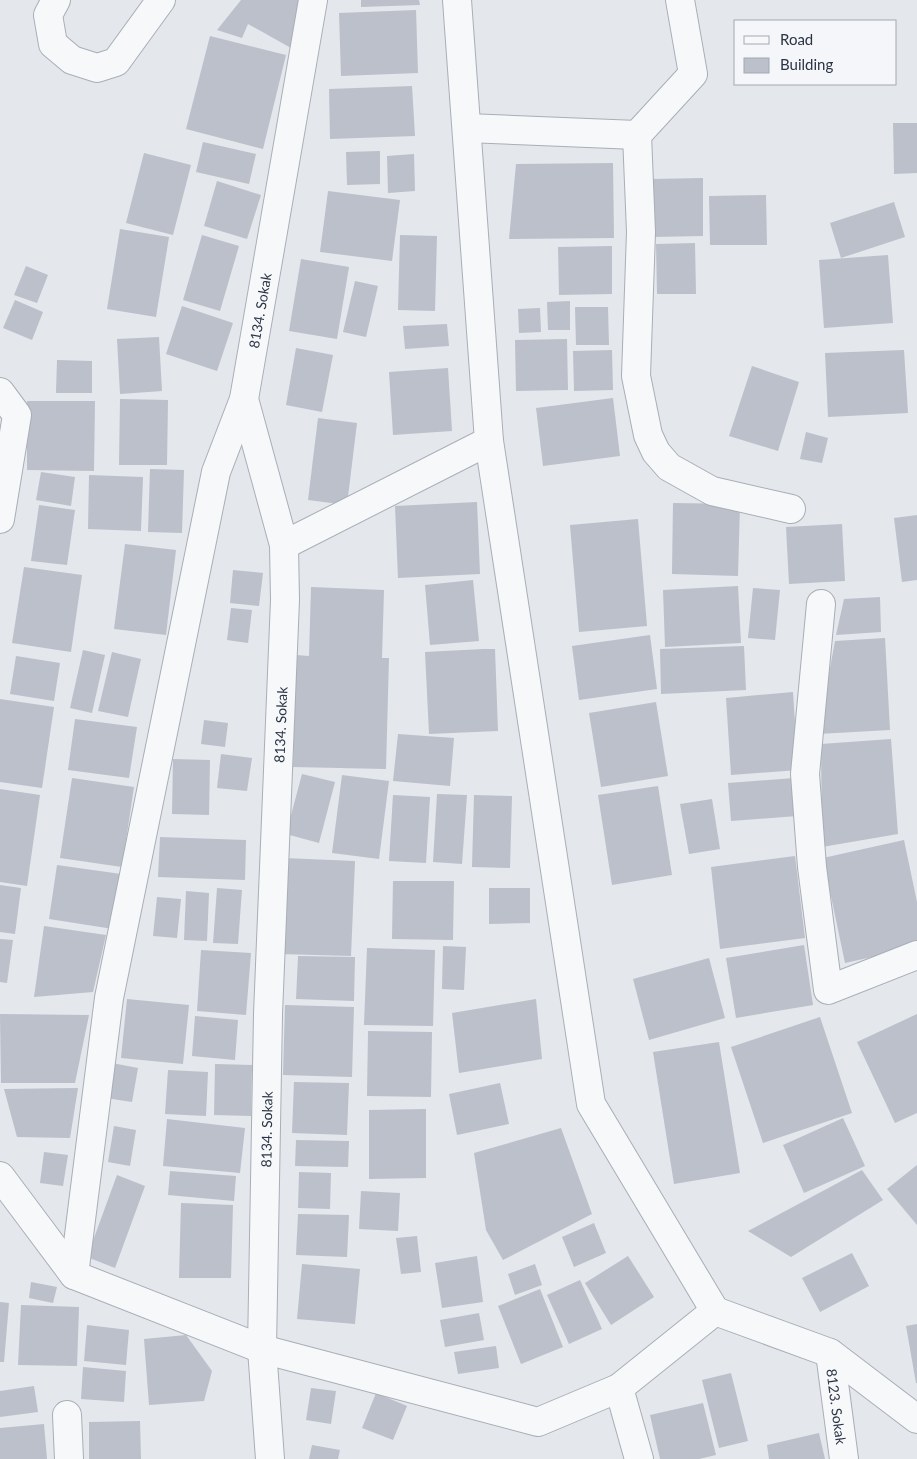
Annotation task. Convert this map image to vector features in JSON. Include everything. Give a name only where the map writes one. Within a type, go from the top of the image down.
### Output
[{"type":"street","points":[[56,0],[48,15],[53,44],[72,60],[97,68],[116,62],[161,0]]},
{"type":"street","name":"8134. Sokak","points":[[270,1459],[262,1349],[268,1014],[285,600],[284,545],[244,399],[313,0]]},
{"type":"street","points":[[457,0],[489,441],[590,1104],[715,1311],[830,1352],[917,1419]]},
{"type":"street","points":[[680,0],[693,74],[637,135],[641,232],[636,376],[648,434],[656,452],[669,467],[712,491],[791,509]]},
{"type":"street","points":[[467,128],[637,135]]},
{"type":"street","points":[[0,392],[17,415],[0,519]]},
{"type":"street","points":[[74,1275],[109,998],[216,472],[244,399]]},
{"type":"street","points":[[284,545],[489,441]]},
{"type":"street","points":[[821,604],[805,774],[812,867],[828,990],[917,956]]},
{"type":"street","points":[[0,1176],[74,1275],[262,1349],[538,1422],[619,1388],[715,1311]]},
{"type":"street","name":"8123. Sokak","points":[[830,1352],[844,1459]]},
{"type":"street","points":[[619,1388],[639,1459]]},
{"type":"street","points":[[67,1415],[69,1459]]},
{"type":"building","points":[[241,0],[302,0],[291,48],[248,24],[242,38],[217,30]]},
{"type":"building","points":[[361,0],[419,0],[420,5],[361,7]]},
{"type":"building","points":[[416,10],[418,73],[341,76],[339,13]]},
{"type":"building","points":[[210,36],[286,55],[263,149],[186,129]]},
{"type":"building","points":[[412,86],[415,136],[330,139],[329,89]]},
{"type":"building","points":[[893,123],[917,123],[917,173],[894,174]]},
{"type":"building","points":[[203,142],[256,154],[249,184],[196,172]]},
{"type":"building","points":[[380,151],[380,184],[347,185],[346,152]]},
{"type":"building","points":[[144,153],[191,165],[173,235],[126,223]]},
{"type":"building","points":[[414,154],[415,191],[388,193],[387,156]]},
{"type":"building","points":[[613,163],[614,238],[509,239],[516,164]]},
{"type":"building","points":[[703,178],[703,236],[653,237],[652,179]]},
{"type":"building","points":[[217,181],[261,195],[247,239],[204,226]]},
{"type":"building","points":[[328,191],[400,200],[392,261],[320,252]]},
{"type":"building","points":[[766,195],[767,245],[710,245],[709,196]]},
{"type":"building","points":[[894,202],[905,237],[841,258],[830,223]]},
{"type":"building","points":[[120,229],[169,237],[156,317],[107,309]]},
{"type":"building","points":[[202,235],[239,246],[220,311],[183,300]]},
{"type":"building","points":[[400,235],[437,236],[435,311],[398,310]]},
{"type":"building","points":[[695,243],[696,294],[657,294],[656,244]]},
{"type":"building","points":[[612,246],[612,294],[559,295],[558,247]]},
{"type":"building","points":[[888,255],[893,323],[824,328],[819,260]]},
{"type":"building","points":[[301,259],[349,267],[337,339],[289,331]]},
{"type":"building","points":[[26,266],[48,275],[37,303],[14,295]]},
{"type":"building","points":[[355,281],[378,286],[366,337],[343,332]]},
{"type":"building","points":[[15,300],[43,312],[32,340],[3,328]]},
{"type":"building","points":[[570,301],[570,330],[548,330],[547,302]]},
{"type":"building","points":[[182,306],[233,323],[217,371],[166,354]]},
{"type":"building","points":[[575,307],[608,307],[609,345],[576,345]]},
{"type":"building","points":[[540,308],[541,332],[519,333],[518,309]]},
{"type":"building","points":[[447,324],[449,346],[405,349],[403,326]]},
{"type":"building","points":[[159,337],[162,391],[120,394],[117,339]]},
{"type":"building","points":[[567,339],[568,390],[516,391],[515,340]]},
{"type":"building","points":[[296,348],[333,355],[322,412],[286,405]]},
{"type":"building","points":[[612,350],[613,390],[574,391],[573,351]]},
{"type":"building","points":[[904,350],[908,413],[828,417],[825,353]]},
{"type":"building","points":[[57,360],[92,361],[92,393],[56,393]]},
{"type":"building","points":[[752,366],[799,382],[778,451],[729,436]]},
{"type":"building","points":[[448,368],[452,431],[393,435],[389,372]]},
{"type":"building","points":[[613,398],[620,456],[543,466],[536,408]]},
{"type":"building","points":[[120,399],[168,400],[167,465],[119,465]]},
{"type":"building","points":[[27,401],[95,401],[94,471],[27,470]]},
{"type":"building","points":[[318,418],[357,423],[347,505],[308,500]]},
{"type":"building","points":[[806,432],[828,438],[822,463],[800,459]]},
{"type":"building","points":[[150,469],[184,470],[182,533],[148,532]]},
{"type":"building","points":[[41,472],[75,477],[71,506],[36,500]]},
{"type":"building","points":[[89,475],[143,477],[141,531],[88,529]]},
{"type":"building","points":[[477,502],[480,574],[398,578],[395,506]]},
{"type":"building","points":[[673,503],[740,504],[738,576],[672,574]]},
{"type":"building","points":[[39,505],[75,510],[67,565],[31,561]]},
{"type":"building","points":[[917,515],[917,580],[902,582],[894,518]]},
{"type":"building","points":[[638,519],[647,626],[579,632],[570,525]]},
{"type":"building","points":[[842,524],[845,581],[789,584],[786,527]]},
{"type":"building","points":[[125,544],[176,550],[166,635],[114,629]]},
{"type":"building","points":[[24,567],[82,575],[71,652],[12,643]]},
{"type":"building","points":[[233,570],[263,573],[259,606],[230,603]]},
{"type":"building","points":[[473,580],[479,641],[430,645],[425,585]]},
{"type":"building","points":[[738,586],[741,643],[665,647],[663,590]]},
{"type":"building","points":[[311,587],[384,590],[382,658],[389,658],[386,769],[293,767],[296,655],[309,656]]},
{"type":"building","points":[[753,588],[780,590],[775,640],[748,638]]},
{"type":"building","points":[[880,597],[881,632],[836,635],[844,599]]},
{"type":"building","points":[[231,608],[252,610],[248,643],[227,640]]},
{"type":"building","points":[[650,635],[657,689],[579,700],[572,646]]},
{"type":"building","points":[[885,638],[890,730],[818,734],[835,641]]},
{"type":"building","points":[[744,646],[746,690],[661,694],[660,649]]},
{"type":"building","points":[[495,649],[498,731],[429,734],[425,652]]},
{"type":"building","points":[[83,650],[105,655],[92,713],[70,708]]},
{"type":"building","points":[[112,652],[141,659],[128,717],[98,711]]},
{"type":"building","points":[[16,656],[60,663],[54,701],[10,694]]},
{"type":"building","points":[[793,692],[798,770],[731,775],[726,698]]},
{"type":"building","points":[[0,699],[54,707],[42,788],[0,782]]},
{"type":"building","points":[[656,702],[668,776],[601,787],[589,713]]},
{"type":"building","points":[[75,719],[137,727],[129,778],[68,770]]},
{"type":"building","points":[[204,720],[228,723],[225,747],[201,744]]},
{"type":"building","points":[[398,734],[454,738],[450,786],[393,781]]},
{"type":"building","points":[[891,739],[898,834],[822,847],[821,744]]},
{"type":"building","points":[[221,754],[252,758],[247,791],[217,788]]},
{"type":"building","points":[[173,759],[210,760],[209,815],[172,814]]},
{"type":"building","points":[[302,774],[335,782],[319,843],[286,834]]},
{"type":"building","points":[[342,775],[389,781],[379,859],[332,853]]},
{"type":"building","points":[[72,778],[134,787],[122,867],[60,858]]},
{"type":"building","points":[[794,778],[797,816],[731,821],[728,783]]},
{"type":"building","points":[[658,786],[672,875],[612,885],[598,795]]},
{"type":"building","points":[[0,789],[40,795],[27,886],[0,882]]},
{"type":"building","points":[[437,794],[467,795],[462,864],[433,862]]},
{"type":"building","points":[[393,795],[430,797],[426,863],[389,861]]},
{"type":"building","points":[[474,795],[512,796],[510,868],[472,867]]},
{"type":"building","points":[[712,799],[720,849],[689,854],[680,804]]},
{"type":"building","points":[[160,837],[246,840],[245,880],[158,877]]},
{"type":"building","points":[[904,840],[917,902],[917,947],[845,963],[823,858]]},
{"type":"building","points":[[795,856],[805,938],[720,949],[711,867]]},
{"type":"building","points":[[284,858],[355,861],[351,956],[280,954]]},
{"type":"building","points":[[57,865],[121,874],[113,929],[49,919]]},
{"type":"building","points":[[393,881],[454,881],[453,940],[392,939]]},
{"type":"building","points":[[0,885],[21,888],[15,934],[0,932]]},
{"type":"building","points":[[217,888],[242,890],[238,944],[213,943]]},
{"type":"building","points":[[489,888],[530,888],[530,923],[489,924]]},
{"type":"building","points":[[186,891],[209,893],[207,941],[184,940]]},
{"type":"building","points":[[157,897],[181,899],[177,938],[153,936]]},
{"type":"building","points":[[44,926],[106,935],[93,992],[34,997]]},
{"type":"building","points":[[0,939],[13,940],[7,983],[0,982]]},
{"type":"building","points":[[804,945],[813,1005],[736,1018],[726,958]]},
{"type":"building","points":[[443,946],[466,947],[464,990],[442,989]]},
{"type":"building","points":[[367,948],[435,950],[433,1026],[364,1025]]},
{"type":"building","points":[[201,950],[251,953],[246,1015],[197,1011]]},
{"type":"building","points":[[298,956],[355,957],[354,1001],[296,999]]},
{"type":"building","points":[[709,958],[725,1018],[649,1040],[633,979]]},
{"type":"building","points":[[127,999],[189,1005],[183,1064],[121,1058]]},
{"type":"building","points":[[536,999],[542,1059],[459,1073],[452,1013]]},
{"type":"building","points":[[285,1005],[354,1007],[352,1077],[283,1075]]},
{"type":"building","points":[[0,1014],[89,1015],[75,1083],[1,1083]]},
{"type":"building","points":[[917,1014],[917,1113],[895,1123],[857,1042]]},
{"type":"building","points":[[195,1016],[238,1020],[235,1060],[192,1056]]},
{"type":"building","points":[[820,1017],[852,1113],[763,1143],[731,1047]]},
{"type":"building","points":[[368,1031],[432,1032],[431,1097],[367,1096]]},
{"type":"building","points":[[719,1042],[740,1173],[674,1184],[653,1052]]},
{"type":"building","points":[[112,1063],[138,1068],[132,1102],[106,1098]]},
{"type":"building","points":[[215,1064],[252,1065],[251,1116],[214,1115]]},
{"type":"building","points":[[168,1070],[208,1072],[206,1116],[165,1114]]},
{"type":"building","points":[[294,1082],[349,1083],[347,1135],[292,1133]]},
{"type":"building","points":[[500,1083],[509,1124],[457,1135],[449,1094]]},
{"type":"building","points":[[78,1088],[70,1138],[17,1137],[4,1089]]},
{"type":"building","points":[[426,1109],[426,1178],[369,1179],[369,1110]]},
{"type":"building","points":[[843,1118],[865,1166],[804,1193],[783,1145]]},
{"type":"building","points":[[167,1119],[245,1128],[240,1173],[163,1166]]},
{"type":"building","points":[[114,1126],[136,1130],[130,1166],[108,1162]]},
{"type":"building","points":[[561,1128],[592,1214],[503,1260],[486,1230],[474,1153]]},
{"type":"building","points":[[296,1140],[349,1141],[348,1167],[295,1166]]},
{"type":"building","points":[[44,1152],[68,1155],[63,1186],[40,1183]]},
{"type":"building","points":[[917,1165],[917,1225],[887,1189]]},
{"type":"building","points":[[862,1170],[883,1200],[791,1257],[748,1231]]},
{"type":"building","points":[[170,1171],[236,1176],[234,1201],[168,1195]]},
{"type":"building","points":[[299,1172],[331,1173],[330,1209],[298,1208]]},
{"type":"building","points":[[117,1175],[145,1186],[115,1268],[87,1257]]},
{"type":"building","points":[[361,1191],[400,1193],[398,1231],[359,1229]]},
{"type":"building","points":[[181,1203],[233,1205],[231,1278],[179,1278]]},
{"type":"building","points":[[298,1214],[349,1215],[347,1257],[296,1255]]},
{"type":"building","points":[[594,1223],[606,1253],[574,1267],[562,1237]]},
{"type":"building","points":[[417,1236],[421,1272],[401,1274],[396,1238]]},
{"type":"building","points":[[852,1253],[869,1286],[820,1312],[802,1278]]},
{"type":"building","points":[[477,1256],[483,1302],[442,1308],[435,1263]]},
{"type":"building","points":[[628,1256],[654,1297],[611,1325],[585,1283]]},
{"type":"building","points":[[302,1264],[360,1269],[355,1324],[297,1319]]},
{"type":"building","points":[[535,1264],[542,1285],[515,1295],[508,1274]]},
{"type":"building","points":[[580,1280],[602,1329],[569,1344],[547,1295]]},
{"type":"building","points":[[31,1282],[57,1287],[53,1303],[29,1298]]},
{"type":"building","points":[[540,1289],[563,1347],[521,1364],[498,1306]]},
{"type":"building","points":[[0,1302],[9,1303],[4,1362],[0,1362]]},
{"type":"building","points":[[21,1305],[79,1307],[77,1366],[18,1365]]},
{"type":"building","points":[[479,1313],[484,1340],[445,1347],[440,1320]]},
{"type":"building","points":[[917,1324],[917,1383],[916,1383],[906,1326]]},
{"type":"building","points":[[87,1325],[129,1330],[126,1365],[84,1361]]},
{"type":"building","points":[[186,1335],[212,1371],[204,1401],[149,1405],[144,1339]]},
{"type":"building","points":[[496,1346],[499,1368],[458,1374],[454,1352]]},
{"type":"building","points":[[83,1367],[126,1371],[124,1402],[81,1399]]},
{"type":"building","points":[[731,1373],[748,1441],[719,1448],[702,1380]]},
{"type":"building","points":[[34,1386],[38,1412],[0,1417],[0,1391]]},
{"type":"building","points":[[311,1388],[336,1391],[331,1424],[306,1420]]},
{"type":"building","points":[[376,1393],[407,1406],[393,1440],[362,1428]]},
{"type":"building","points":[[703,1403],[716,1455],[699,1459],[660,1459],[650,1415]]},
{"type":"building","points":[[140,1421],[141,1459],[89,1459],[89,1422]]},
{"type":"building","points":[[44,1424],[47,1459],[0,1459],[0,1428]]},
{"type":"building","points":[[819,1433],[825,1459],[769,1459],[767,1445]]},
{"type":"building","points":[[312,1445],[340,1450],[338,1459],[309,1459]]}]
